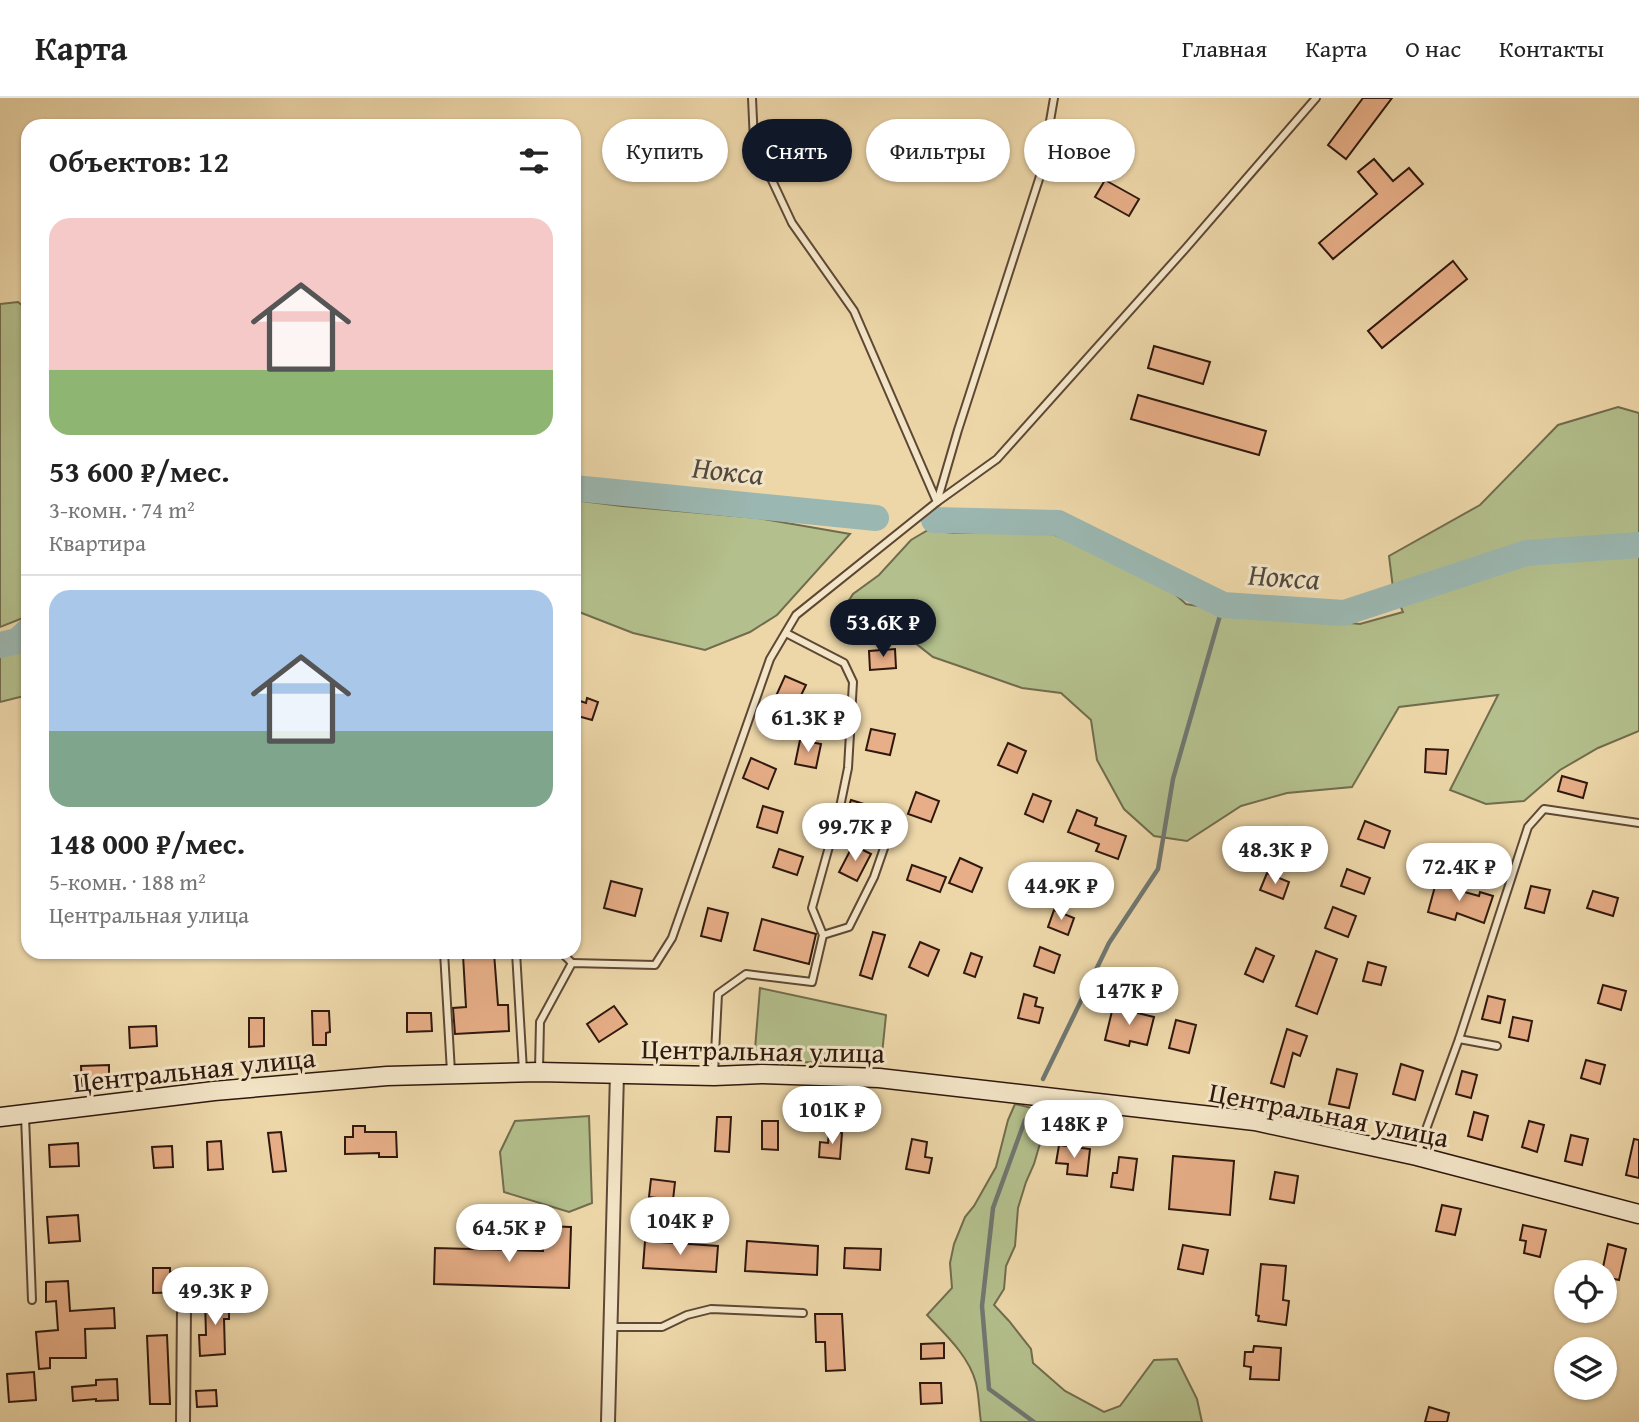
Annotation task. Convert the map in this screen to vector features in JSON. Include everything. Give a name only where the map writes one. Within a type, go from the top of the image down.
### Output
[{"type":"street","name":"Центральная улица","points":[[0,1117],[214,1091],[387,1076],[531,1072],[879,1078],[1255,1121],[1417,1156],[1639,1214]]},
{"type":"street","points":[[608,1422],[617,1073]]},
{"type":"street","points":[[183,1422],[184,1307]]},
{"type":"lane","points":[[752,98],[754,142],[757,149],[792,223],[854,311],[937,502]]},
{"type":"lane","points":[[937,502],[1041,173],[1054,98]]},
{"type":"lane","points":[[568,959],[572,963],[655,965],[672,938],[770,659],[796,615],[996,458],[1186,248],[1315,98]]},
{"type":"lane","points":[[714,1076],[718,994],[746,974],[812,982],[823,935],[812,908],[848,768],[853,682],[844,663],[786,633]]},
{"type":"lane","points":[[1417,1156],[1459,1039],[1528,827],[1544,809],[1639,823]]},
{"type":"lane","points":[[823,935],[849,927],[874,877],[892,825]]},
{"type":"lane","points":[[444,959],[452,1074]]},
{"type":"lane","points":[[517,959],[531,1072]]},
{"type":"lane","points":[[531,1072],[540,1022],[572,963]]},
{"type":"lane","points":[[1459,1039],[1496,1046]]},
{"type":"lane","points":[[25,1114],[33,1300]]},
{"type":"lane","points":[[611,1327],[662,1327],[687,1314],[710,1309],[803,1313]]},
{"type":"green space","points":[[18,302],[21,304],[21,619],[0,627],[0,304]]},
{"type":"green space","points":[[1618,407],[1639,413],[1639,731],[1598,748],[1560,770],[1524,801],[1486,804],[1450,790],[1498,695],[1399,707],[1352,787],[1287,793],[1241,806],[1187,841],[1154,836],[1124,809],[1097,760],[1091,720],[1061,693],[1022,688],[933,657],[886,620],[841,613],[853,594],[879,575],[911,540],[928,530],[954,533],[1050,533],[1097,552],[1166,586],[1186,604],[1235,612],[1360,624],[1403,612],[1393,588],[1389,556],[1480,505],[1558,425]]},
{"type":"green space","points":[[581,501],[758,518],[850,534],[777,615],[750,632],[705,650],[633,633],[581,613]]},
{"type":"green space","points":[[21,648],[21,697],[0,702],[0,656]]},
{"type":"green space","points":[[760,988],[886,1015],[881,1064],[754,1061]]},
{"type":"green space","points":[[1015,1104],[1036,1109],[1041,1140],[1018,1208],[1015,1246],[1006,1266],[1004,1289],[994,1305],[1031,1349],[1033,1363],[1065,1391],[1104,1412],[1120,1406],[1154,1360],[1177,1359],[1197,1399],[1202,1422],[981,1422],[973,1373],[956,1346],[927,1315],[952,1288],[950,1263],[954,1244],[965,1217],[996,1167]]},
{"type":"green space","points":[[589,1116],[592,1203],[569,1212],[504,1192],[500,1152],[515,1121]]},
{"type":"building","points":[[1363,98],[1392,98],[1346,159],[1328,145]]},
{"type":"building","points":[[1374,159],[1393,181],[1409,168],[1423,184],[1333,259],[1319,243],[1377,194],[1358,172]]},
{"type":"building","points":[[1104,182],[1109,182],[1139,199],[1129,216],[1095,197]]},
{"type":"building","points":[[1453,261],[1467,279],[1382,348],[1368,331]]},
{"type":"building","points":[[1154,346],[1210,362],[1203,384],[1148,368]]},
{"type":"building","points":[[1138,395],[1266,431],[1259,455],[1131,419]]},
{"type":"building","points":[[895,649],[896,668],[870,670],[869,651]]},
{"type":"building","points":[[785,676],[806,685],[793,712],[801,716],[794,734],[773,725],[784,700],[776,696]]},
{"type":"building","points":[[587,698],[598,702],[592,720],[581,717],[581,701],[586,703]]},
{"type":"building","points":[[871,729],[895,734],[890,755],[866,750]]},
{"type":"building","points":[[800,740],[821,744],[816,768],[795,764]]},
{"type":"building","points":[[1008,743],[1026,751],[1017,773],[998,765]]},
{"type":"building","points":[[1426,749],[1448,750],[1446,774],[1425,772]]},
{"type":"building","points":[[751,758],[776,769],[768,789],[743,778]]},
{"type":"building","points":[[1562,776],[1587,783],[1583,798],[1558,791]]},
{"type":"building","points":[[916,792],[939,801],[931,822],[908,814]]},
{"type":"building","points":[[1033,794],[1051,801],[1043,822],[1025,814]]},
{"type":"building","points":[[851,800],[870,806],[863,826],[844,820]]},
{"type":"building","points":[[763,806],[783,812],[777,833],[757,827]]},
{"type":"building","points":[[1077,810],[1097,818],[1095,825],[1126,836],[1118,859],[1096,851],[1099,844],[1068,832]]},
{"type":"building","points":[[1365,821],[1390,831],[1384,848],[1358,839]]},
{"type":"building","points":[[1287,827],[1308,835],[1301,854],[1279,845]]},
{"type":"building","points":[[853,845],[871,854],[857,881],[839,872]]},
{"type":"building","points":[[779,849],[803,857],[797,875],[773,867]]},
{"type":"building","points":[[960,858],[982,868],[972,892],[949,883]]},
{"type":"building","points":[[912,865],[946,877],[940,892],[907,880]]},
{"type":"building","points":[[1347,869],[1370,878],[1364,894],[1341,886]]},
{"type":"building","points":[[1069,870],[1092,879],[1086,896],[1062,888]]},
{"type":"building","points":[[1267,873],[1289,882],[1283,899],[1260,890]]},
{"type":"building","points":[[1437,879],[1451,883],[1450,888],[1479,896],[1480,892],[1493,896],[1484,923],[1457,913],[1455,920],[1428,912]]},
{"type":"building","points":[[611,881],[642,889],[635,916],[604,908]]},
{"type":"building","points":[[1531,886],[1550,890],[1544,913],[1525,908]]},
{"type":"building","points":[[1593,891],[1618,898],[1613,916],[1587,908]]},
{"type":"building","points":[[1333,907],[1356,916],[1348,937],[1325,928]]},
{"type":"building","points":[[708,908],[728,913],[721,941],[701,936]]},
{"type":"building","points":[[1054,910],[1074,918],[1068,935],[1048,927]]},
{"type":"building","points":[[762,919],[816,934],[809,964],[754,950]]},
{"type":"building","points":[[873,932],[885,935],[872,979],[860,975]]},
{"type":"building","points":[[920,942],[939,950],[928,976],[909,967]]},
{"type":"building","points":[[1040,947],[1060,955],[1054,973],[1034,966]]},
{"type":"building","points":[[1256,948],[1274,956],[1263,982],[1245,974]]},
{"type":"building","points":[[1316,951],[1337,959],[1317,1014],[1296,1006]]},
{"type":"building","points":[[971,953],[982,957],[975,977],[964,973]]},
{"type":"building","points":[[463,959],[494,959],[498,1005],[508,1005],[509,1031],[455,1034],[453,1008],[466,1007]]},
{"type":"building","points":[[1368,962],[1386,967],[1381,985],[1363,981]]},
{"type":"building","points":[[1603,985],[1626,991],[1621,1010],[1598,1003]]},
{"type":"building","points":[[1024,994],[1037,998],[1035,1006],[1043,1008],[1039,1023],[1018,1018]]},
{"type":"building","points":[[1488,996],[1505,1000],[1500,1023],[1482,1019]]},
{"type":"building","points":[[614,1006],[627,1024],[599,1042],[587,1024]]},
{"type":"building","points":[[1113,1007],[1154,1017],[1147,1045],[1130,1041],[1129,1046],[1105,1040]]},
{"type":"building","points":[[312,1011],[329,1011],[330,1032],[326,1033],[326,1045],[313,1045]]},
{"type":"building","points":[[407,1013],[431,1013],[432,1031],[407,1032]]},
{"type":"building","points":[[1513,1017],[1532,1021],[1528,1041],[1509,1037]]},
{"type":"building","points":[[249,1018],[264,1018],[264,1046],[249,1047]]},
{"type":"building","points":[[1176,1020],[1196,1025],[1189,1053],[1169,1048]]},
{"type":"building","points":[[156,1026],[157,1046],[130,1048],[129,1027]]},
{"type":"building","points":[[1287,1029],[1307,1036],[1300,1056],[1293,1053],[1284,1087],[1271,1083]]},
{"type":"building","points":[[1586,1060],[1605,1065],[1600,1084],[1581,1078]]},
{"type":"building","points":[[1401,1064],[1423,1071],[1415,1100],[1393,1094]]},
{"type":"building","points":[[109,1065],[109,1078],[104,1078],[104,1085],[82,1086],[81,1066]]},
{"type":"building","points":[[1337,1069],[1357,1074],[1349,1108],[1329,1104]]},
{"type":"building","points":[[1462,1071],[1477,1075],[1471,1098],[1456,1094]]},
{"type":"building","points":[[1474,1112],[1488,1116],[1482,1140],[1468,1136]]},
{"type":"building","points":[[717,1117],[731,1117],[729,1152],[715,1151]]},
{"type":"building","points":[[762,1121],[778,1121],[778,1150],[762,1149]]},
{"type":"building","points":[[1529,1121],[1544,1125],[1537,1152],[1522,1147]]},
{"type":"building","points":[[353,1126],[365,1126],[365,1132],[396,1132],[397,1157],[379,1157],[379,1153],[345,1154],[345,1137],[353,1137]]},
{"type":"building","points":[[829,1131],[842,1133],[840,1159],[819,1157],[820,1142],[828,1143]]},
{"type":"building","points":[[281,1132],[286,1171],[273,1172],[268,1133]]},
{"type":"building","points":[[1571,1135],[1588,1139],[1582,1165],[1565,1161]]},
{"type":"building","points":[[912,1139],[927,1142],[925,1157],[932,1158],[929,1173],[906,1169]]},
{"type":"building","points":[[1634,1139],[1639,1140],[1639,1178],[1626,1175]]},
{"type":"building","points":[[221,1141],[223,1169],[208,1170],[207,1142]]},
{"type":"building","points":[[78,1143],[79,1166],[50,1167],[49,1145]]},
{"type":"building","points":[[1059,1145],[1090,1149],[1087,1176],[1067,1174],[1068,1164],[1056,1163]]},
{"type":"building","points":[[172,1146],[173,1167],[154,1168],[152,1147]]},
{"type":"building","points":[[1173,1156],[1234,1161],[1230,1215],[1169,1209]]},
{"type":"building","points":[[1119,1157],[1137,1159],[1133,1190],[1111,1187],[1113,1173],[1117,1173]]},
{"type":"building","points":[[1275,1172],[1298,1176],[1294,1203],[1270,1199]]},
{"type":"building","points":[[651,1179],[675,1182],[673,1200],[649,1197]]},
{"type":"building","points":[[1442,1205],[1461,1209],[1455,1235],[1436,1231]]},
{"type":"building","points":[[78,1215],[80,1241],[49,1243],[47,1217]]},
{"type":"building","points":[[1523,1225],[1546,1230],[1540,1257],[1524,1253],[1526,1241],[1520,1240]]},
{"type":"building","points":[[544,1226],[571,1227],[569,1288],[434,1284],[435,1248],[543,1251]]},
{"type":"building","points":[[645,1241],[718,1246],[716,1272],[643,1268]]},
{"type":"building","points":[[747,1241],[818,1246],[817,1275],[745,1271]]},
{"type":"building","points":[[1608,1244],[1626,1249],[1619,1280],[1617,1260],[1605,1260]]},
{"type":"building","points":[[1183,1245],[1208,1250],[1203,1274],[1178,1269]]},
{"type":"building","points":[[845,1248],[881,1249],[880,1270],[844,1268]]},
{"type":"building","points":[[1261,1264],[1286,1266],[1283,1300],[1289,1301],[1286,1325],[1258,1321],[1259,1316],[1256,1315]]},
{"type":"building","points":[[153,1268],[170,1268],[170,1272],[188,1271],[189,1292],[153,1293]]},
{"type":"building","points":[[68,1281],[70,1311],[114,1308],[115,1328],[85,1329],[86,1358],[50,1358],[50,1368],[39,1369],[36,1332],[58,1330],[56,1301],[46,1302],[46,1282]]},
{"type":"building","points":[[229,1298],[229,1319],[224,1319],[225,1354],[200,1356],[199,1335],[206,1335],[205,1299]]},
{"type":"building","points":[[815,1314],[842,1314],[845,1370],[826,1371],[825,1342],[816,1342]]},
{"type":"building","points":[[167,1335],[170,1404],[150,1404],[147,1336]]},
{"type":"building","points":[[944,1343],[944,1358],[921,1359],[921,1344]]},
{"type":"building","points":[[1254,1346],[1281,1348],[1279,1380],[1250,1379],[1251,1367],[1244,1366],[1245,1352],[1253,1352]]},
{"type":"building","points":[[34,1372],[36,1400],[9,1402],[7,1374]]},
{"type":"building","points":[[117,1379],[118,1400],[73,1401],[72,1387],[96,1385],[96,1380]]},
{"type":"building","points":[[920,1383],[941,1383],[942,1403],[921,1404]]},
{"type":"building","points":[[216,1390],[217,1406],[197,1407],[196,1391]]},
{"type":"building","points":[[1429,1407],[1449,1413],[1447,1422],[1425,1422]]},
{"type":"waterway","name":"Нокса","points":[[581,489],[876,518]]},
{"type":"waterway","name":"Нокса","points":[[934,520],[1058,523],[1223,605],[1344,613],[1526,553],[1639,545]]},
{"type":"waterway","points":[[1043,1079],[1109,943],[1158,869],[1173,779],[1223,605]]},
{"type":"waterway","name":"Нокса","points":[[0,645],[21,637]]},
{"type":"waterway","points":[[1025,1120],[993,1208],[982,1306],[989,1389],[1034,1422]]}]
